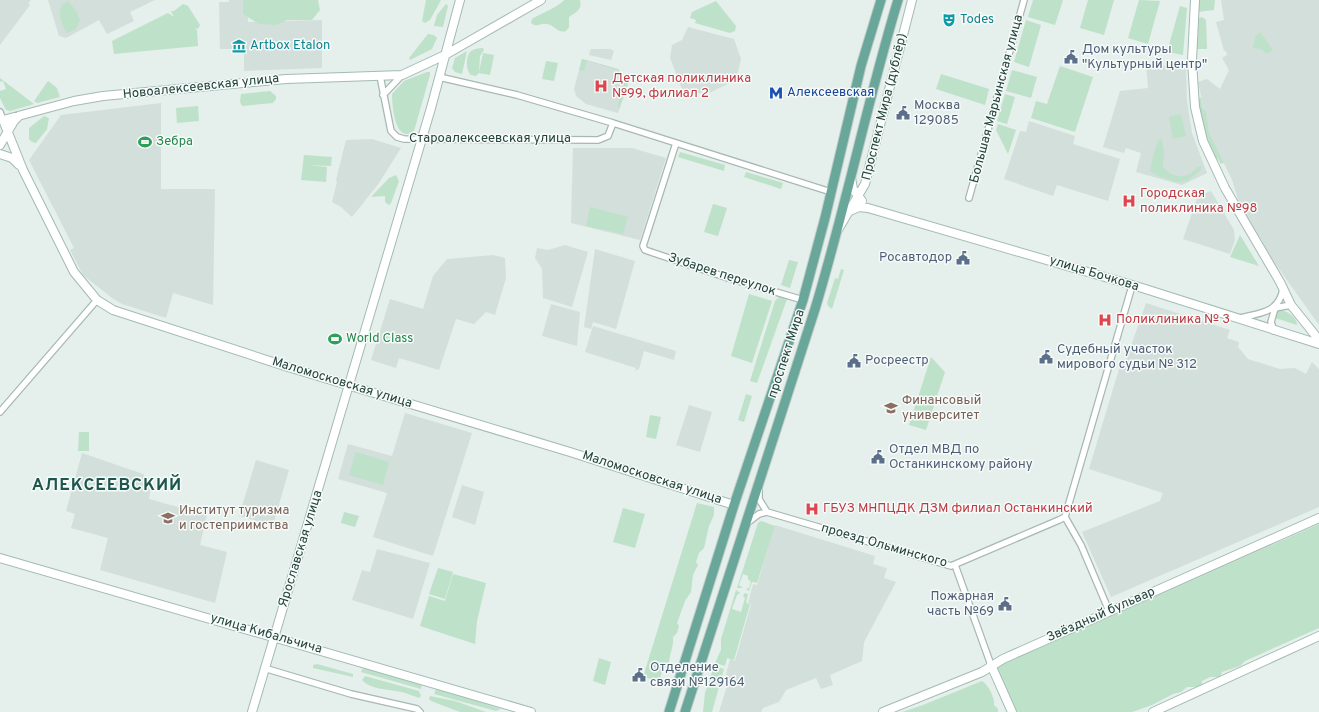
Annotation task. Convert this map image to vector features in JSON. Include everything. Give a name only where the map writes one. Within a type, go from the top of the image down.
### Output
[{"type":"main road","name":"проспект Мира","points":[[669,712],[734,505],[802,300],[831,192],[861,66],[881,0]]},
{"type":"main road","name":"проспект Мира","points":[[685,712],[815,309],[837,230],[878,67],[898,0]]},
{"type":"street","name":"Ярославская улица","points":[[252,712],[422,139],[460,0]]},
{"type":"street","name":"Новоалексеевская улица","points":[[3,124],[22,114],[74,101],[103,96],[286,79],[402,75],[446,55],[541,0]]},
{"type":"street","name":"Проспект Мира (дублёр)","points":[[837,230],[859,197],[865,184],[912,0]]},
{"type":"street","name":"Большая Марьинская улица","points":[[969,198],[1024,0]]},
{"type":"street","points":[[1195,0],[1193,67],[1195,107],[1203,140],[1225,188],[1291,305],[1319,340]]},
{"type":"street","name":"Новоалексеевская улица","points":[[384,95],[402,75]]},
{"type":"street","name":"Староалексеевская улица","points":[[380,76],[392,133],[400,138],[598,140],[608,136],[613,123]]},
{"type":"street","points":[[439,77],[517,95],[613,123],[831,192]]},
{"type":"street","points":[[0,145],[3,124],[14,121],[22,114]]},
{"type":"street","name":"Маломосковская улица","points":[[3,124],[23,170],[74,272],[80,282],[97,300],[113,310],[133,318],[349,386],[570,452],[734,505]]},
{"type":"street","name":"Зубарев переулок","points":[[676,143],[643,248],[647,251],[704,268],[728,278],[802,300]]},
{"type":"street","name":"Маломосковская улица","points":[[0,154],[12,158],[23,170]]},
{"type":"street","points":[[850,177],[853,189],[868,208]]},
{"type":"street","name":"улица Бочкова","points":[[850,211],[859,207],[868,208],[1132,286],[1319,344]]},
{"type":"street","points":[[1109,611],[1081,544],[1065,516],[1132,286]]},
{"type":"street","points":[[1274,331],[1271,322],[1275,308],[1281,299],[1283,289]]},
{"type":"street","points":[[0,412],[97,300]]},
{"type":"street","points":[[1238,318],[1291,305]]},
{"type":"street","points":[[744,526],[754,517],[767,512],[759,500],[760,477]]},
{"type":"street","name":"проезд Ольминского","points":[[767,512],[944,565],[955,565],[1065,516]]},
{"type":"street","name":"Звёздный бульвар","points":[[883,712],[982,672],[991,665],[1109,611],[1319,518]]},
{"type":"street","name":"улица Кибальчича","points":[[0,558],[531,712]]},
{"type":"street","points":[[955,565],[991,665],[1012,712]]},
{"type":"street","points":[[1153,712],[1319,636]]},
{"type":"street","points":[[264,668],[351,694],[417,709],[420,712]]},
{"type":"street","points":[[664,712],[677,687]]},
{"type":"street","points":[[690,712],[693,687]]},
{"type":"shaded area","points":[[0,0],[31,0],[28,3],[30,5],[0,45]]},
{"type":"shaded area","points":[[48,0],[155,0],[130,12],[134,21],[107,34],[99,20],[66,38],[59,36]]},
{"type":"shaded area","points":[[229,0],[247,0],[248,22],[322,20],[322,68],[244,71],[244,49],[220,49],[219,2],[229,2]]},
{"type":"shaded area","points":[[1221,0],[1319,0],[1319,325],[1262,245],[1263,242],[1259,236],[1255,235],[1241,209],[1232,180],[1209,132],[1198,82],[1207,79],[1220,89],[1229,70],[1222,58],[1227,55],[1226,51],[1224,51],[1216,22],[1224,20]]},
{"type":"shaded area","points":[[688,27],[734,39],[741,59],[736,80],[709,93],[692,93],[682,89],[670,58],[672,45],[682,40]]},
{"type":"shaded area","points":[[591,49],[610,49],[614,51],[611,60],[589,55]]},
{"type":"shaded area","name":"Детская поликлиника №99, филиал 2","points":[[582,59],[618,69],[628,84],[618,113],[586,104],[576,96],[574,89]]},
{"type":"shaded area","points":[[1146,64],[1186,68],[1187,101],[1192,133],[1207,173],[1182,185],[1136,172],[1141,153],[1126,148],[1124,153],[1103,147],[1120,91],[1148,88]]},
{"type":"shaded area","points":[[161,103],[161,189],[215,189],[213,305],[173,293],[166,318],[122,304],[83,275],[70,250],[74,248],[29,160],[61,115]]},
{"type":"shaded area","points":[[1029,121],[1075,136],[1073,144],[1120,159],[1108,201],[1057,185],[1053,196],[1004,179],[1020,131],[1026,132]]},
{"type":"shaded area","points":[[372,139],[401,148],[379,183],[352,217],[341,207],[332,202],[346,140]]},
{"type":"shaded area","points":[[573,148],[632,148],[666,158],[640,240],[571,223]]},
{"type":"shaded area","points":[[1211,191],[1234,230],[1235,240],[1230,254],[1183,239],[1198,196]]},
{"type":"shaded area","points":[[565,245],[588,252],[572,307],[543,298],[542,269],[535,258],[537,248],[548,250]]},
{"type":"shaded area","points":[[595,249],[635,261],[616,329],[593,322],[591,329],[584,327]]},
{"type":"shaded area","points":[[493,255],[505,258],[506,278],[495,315],[486,312],[474,324],[456,319],[439,370],[399,358],[396,368],[371,360],[390,299],[423,309],[433,276],[447,259]]},
{"type":"shaded area","points":[[1146,303],[1230,330],[1227,338],[1239,342],[1238,347],[1248,359],[1280,369],[1295,368],[1306,374],[1312,362],[1319,369],[1319,507],[1111,597],[1082,532],[1160,501],[1163,493],[1089,469],[1122,359],[1126,360]]},
{"type":"shaded area","points":[[551,304],[580,312],[577,346],[542,336]]},
{"type":"shaded area","points":[[593,326],[676,351],[674,360],[644,351],[639,369],[635,371],[636,368],[585,352]]},
{"type":"shaded area","points":[[689,405],[712,412],[700,452],[676,445]]},
{"type":"shaded area","points":[[405,413],[472,433],[433,556],[373,537],[387,493],[338,479],[348,444],[392,456]]},
{"type":"shaded area","points":[[82,453],[143,474],[151,488],[149,499],[207,515],[200,545],[227,552],[215,603],[100,570],[108,538],[71,528],[75,514],[66,511]]},
{"type":"shaded area","points":[[256,460],[289,470],[273,525],[239,516]]},
{"type":"shaded area","points":[[462,485],[484,492],[475,525],[452,517]]},
{"type":"shaded area","points":[[775,525],[875,556],[873,564],[887,568],[884,578],[896,582],[864,642],[862,661],[830,675],[833,685],[821,689],[816,678],[786,690],[779,702],[763,708],[761,712],[719,712],[729,679],[725,678],[730,659],[735,661],[751,604],[748,603],[753,584],[757,585]]},
{"type":"shaded area","points":[[377,549],[430,563],[413,619],[352,600],[362,570],[370,572]]},
{"type":"green space","points":[[243,0],[318,0],[320,10],[312,20],[287,20],[276,25],[259,24],[243,14]]},
{"type":"green space","points":[[426,0],[441,0],[430,20],[425,23],[422,21]]},
{"type":"green space","points":[[564,0],[580,0],[580,8],[569,17],[569,27],[566,31],[563,32],[558,30],[549,24],[535,25],[531,23],[532,19],[562,3]]},
{"type":"green space","points":[[1033,0],[1063,0],[1055,25],[1028,17]]},
{"type":"green space","points":[[1088,0],[1114,0],[1104,35],[1080,28]]},
{"type":"green space","points":[[1139,0],[1160,1],[1148,44],[1128,38]]},
{"type":"green space","points":[[1198,0],[1215,0],[1214,10],[1197,12]]},
{"type":"green space","points":[[68,1],[77,12],[80,21],[76,29],[67,33],[61,20],[60,11],[64,3]]},
{"type":"green space","points":[[716,1],[736,26],[735,31],[730,33],[695,23],[696,20],[690,18],[692,12]]},
{"type":"green space","points":[[183,4],[188,6],[200,25],[198,29],[195,28],[197,30],[198,46],[114,54],[112,41],[168,13],[174,17],[171,11],[174,11]]},
{"type":"green space","points":[[446,4],[448,6],[443,27],[434,26],[437,15]]},
{"type":"green space","points":[[1180,6],[1187,8],[1183,55],[1167,52]]},
{"type":"green space","points":[[1202,17],[1206,20],[1207,49],[1196,49],[1197,19]]},
{"type":"green space","points":[[1026,20],[1041,25],[1029,67],[1014,62]]},
{"type":"green space","points":[[1260,32],[1273,50],[1267,54],[1261,49],[1253,48],[1255,37]]},
{"type":"green space","points":[[428,34],[434,35],[437,38],[432,49],[410,60],[409,58]]},
{"type":"green space","points":[[478,48],[483,48],[484,50],[480,56],[479,72],[483,53],[494,55],[490,75],[479,73],[476,76],[471,75],[468,70],[467,63],[469,53]]},
{"type":"green space","points":[[467,51],[462,74],[455,72],[452,68],[455,58]]},
{"type":"green space","points":[[582,59],[618,69],[628,84],[619,109],[618,105],[623,83],[616,75],[618,70],[587,61],[584,71],[579,70]]},
{"type":"green space","points":[[546,61],[558,63],[554,81],[542,79]]},
{"type":"green space","points":[[1060,66],[1093,77],[1075,132],[1031,118],[1036,101],[1047,104]]},
{"type":"green space","points":[[1012,70],[1037,77],[1031,98],[1006,91]]},
{"type":"green space","points":[[430,72],[430,75],[414,131],[408,134],[403,133],[396,122],[392,94],[404,81]]},
{"type":"green space","points":[[941,74],[989,89],[985,105],[936,89]]},
{"type":"green space","points":[[0,78],[34,104],[10,111],[6,110],[0,98],[0,91],[6,89],[3,81],[0,82]]},
{"type":"green space","points":[[48,81],[57,88],[60,97],[37,103],[34,101]]},
{"type":"green space","points":[[270,91],[276,96],[273,103],[242,106],[240,102],[241,94]]},
{"type":"green space","points":[[1005,94],[1015,97],[1007,124],[997,121]]},
{"type":"green space","points":[[1201,97],[1203,108],[1206,112],[1209,132],[1224,163],[1221,164],[1217,158],[1215,159],[1205,135],[1198,100]]},
{"type":"green space","points":[[198,106],[199,121],[177,123],[176,108]]},
{"type":"green space","points":[[1181,114],[1186,136],[1173,139],[1169,117]]},
{"type":"green space","points":[[44,116],[49,118],[47,129],[36,143],[32,142],[29,139],[29,128]]},
{"type":"green space","points":[[998,124],[1016,130],[1008,154],[996,130]]},
{"type":"green space","points":[[1162,139],[1164,153],[1163,167],[1168,172],[1176,176],[1183,176],[1202,166],[1200,171],[1187,181],[1176,182],[1158,176],[1150,171],[1154,152],[1159,140]]},
{"type":"green space","points":[[680,152],[725,165],[724,171],[678,157]]},
{"type":"green space","points":[[304,155],[332,157],[331,166],[308,165],[327,167],[326,182],[301,180]]},
{"type":"green space","points":[[746,172],[783,183],[781,189],[744,177]]},
{"type":"green space","points":[[396,175],[399,181],[389,205],[385,202],[385,196],[371,197],[389,178]]},
{"type":"green space","points":[[713,204],[727,208],[718,236],[704,232]]},
{"type":"green space","points":[[590,207],[628,217],[623,234],[586,226]]},
{"type":"green space","points":[[1240,235],[1259,266],[1230,257]]},
{"type":"green space","points":[[789,260],[798,262],[790,288],[781,285]]},
{"type":"green space","points":[[841,269],[844,270],[832,309],[827,303],[835,278],[838,279]]},
{"type":"green space","points":[[749,294],[772,301],[752,363],[731,356]]},
{"type":"green space","points":[[779,297],[787,299],[757,383],[750,381],[775,301]]},
{"type":"green space","points":[[1280,310],[1291,315],[1297,322],[1297,325],[1275,318],[1277,311]]},
{"type":"green space","points":[[931,357],[945,372],[926,430],[909,425]]},
{"type":"green space","points":[[746,394],[752,396],[744,422],[738,420]]},
{"type":"green space","points":[[650,415],[661,417],[656,439],[646,437]]},
{"type":"green space","points":[[79,432],[89,432],[89,451],[78,451]]},
{"type":"green space","points":[[356,452],[389,462],[383,485],[349,475]]},
{"type":"green space","points":[[697,503],[714,507],[714,515],[709,526],[704,548],[699,553],[696,562],[698,565],[693,575],[691,592],[685,601],[677,623],[679,626],[677,633],[673,637],[669,664],[663,669],[659,681],[643,677]]},
{"type":"green space","points":[[623,508],[645,514],[635,548],[613,542]]},
{"type":"green space","points":[[344,512],[359,516],[355,527],[341,523]]},
{"type":"green space","points":[[761,521],[775,526],[757,583],[752,582],[749,591],[746,589],[749,588],[751,582],[748,579],[748,576],[743,574],[739,585],[743,588],[737,588],[758,523]]},
{"type":"green space","points":[[1319,524],[1319,628],[1245,661],[1240,666],[1222,672],[1220,677],[1210,677],[1202,681],[1202,685],[1199,687],[1187,687],[1181,692],[1132,712],[1017,712],[997,668],[1001,665]]},
{"type":"green space","points":[[438,568],[453,572],[445,599],[429,594]]},
{"type":"green space","points":[[453,574],[486,583],[477,621],[475,644],[420,626],[429,596],[445,601]]},
{"type":"green space","points":[[736,590],[740,593],[737,595],[732,609],[741,612],[745,598],[743,596],[745,593],[748,594],[746,603],[750,604],[734,660],[727,658],[725,666],[715,663],[721,650],[721,639]]},
{"type":"green space","points":[[599,658],[611,662],[605,685],[593,681]]},
{"type":"green space","points":[[317,664],[353,674],[353,677],[313,668],[313,665]]},
{"type":"green space","points":[[714,666],[724,669],[712,712],[703,712],[705,693]]},
{"type":"green space","points":[[363,668],[422,684],[421,689],[361,672]]},
{"type":"green space","points":[[365,676],[419,691],[421,696],[419,698],[403,692],[370,686],[362,680]]},
{"type":"green space","points":[[982,681],[987,685],[991,692],[994,705],[998,709],[998,712],[902,712],[923,705]]},
{"type":"green space","points":[[436,689],[457,694],[501,709],[496,711],[434,694]]},
{"type":"green space","points":[[430,696],[455,701],[486,712],[460,712],[431,701],[429,699]]},
{"type":"place","name":"Todes","points":[[949,20]]},
{"type":"place","name":"Artbox Etalon","points":[[239,46]]},
{"type":"place","name":"Дом культуры \"Культурный центр\"","points":[[1071,57]]},
{"type":"place","name":"Детская поликлиника №99, филиал 2","points":[[601,86]]},
{"type":"place","name":"Алексеевская","points":[[776,93]]},
{"type":"place","name":"Москва 129085","points":[[903,113]]},
{"type":"place","name":"Зебра","points":[[145,142]]},
{"type":"place","name":"Городская поликлиника №98","points":[[1129,201]]},
{"type":"place","name":"Росавтодор","points":[[963,258]]},
{"type":"place","name":"Поликлиника № 3","points":[[1105,320]]},
{"type":"place","name":"World Class","points":[[335,339]]},
{"type":"place","name":"Судебный участок мирового судьи № 312","points":[[1046,357]]},
{"type":"place","name":"Росреестр","points":[[854,361]]},
{"type":"place","name":"Финансовый университет","points":[[891,408]]},
{"type":"place","name":"Отдел МВД по Останкинскому району","points":[[878,457]]},
{"type":"place","name":"ГБУЗ МНПЦДК ДЗМ филиал Останкинский","points":[[812,509]]},
{"type":"place","name":"Институт туризма и гостеприимства","points":[[168,518]]},
{"type":"place","name":"Пожарная часть №69","points":[[1005,604]]},
{"type":"place","name":"Отделение связи №129164","points":[[639,675]]},
{"type":"district","name":"АЛЕКСЕЕВСКИЙ","points":[[107,486]]}]
